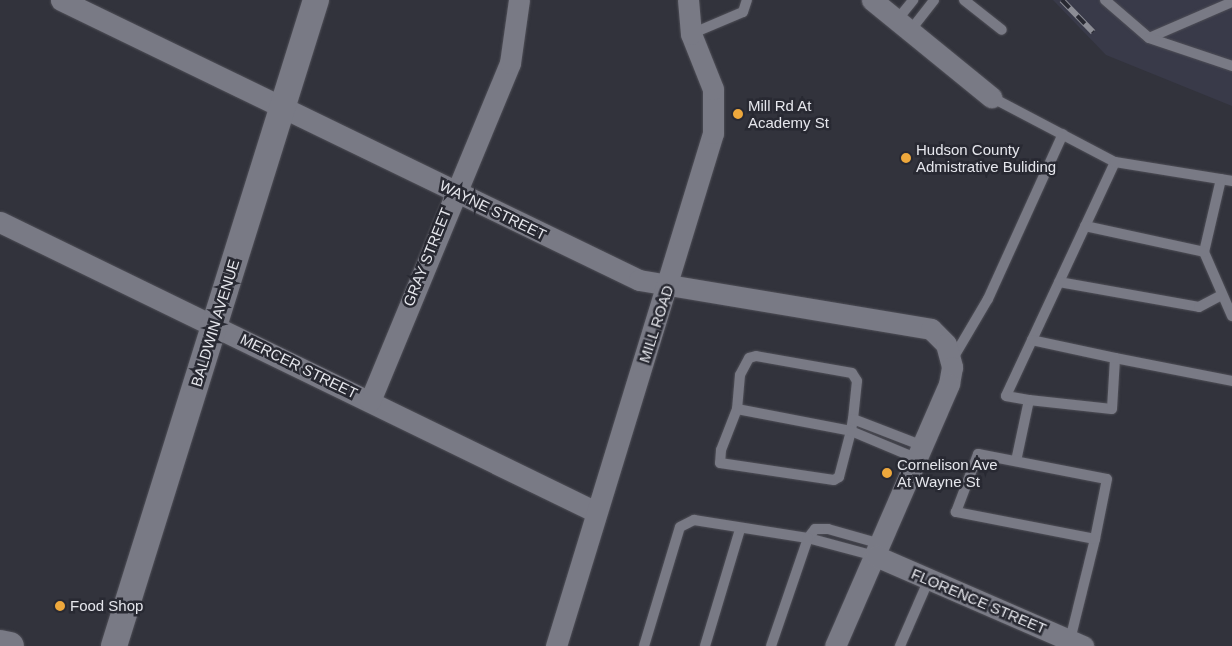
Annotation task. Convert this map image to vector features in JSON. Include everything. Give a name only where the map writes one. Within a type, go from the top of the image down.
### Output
[{"type":"main road","points":[[0,644],[10,646]]},
{"type":"street","name":"WAYNE STREET","points":[[61,0],[639,280],[668,288],[915,325],[931,329],[948,353]]},
{"type":"street","name":"BALDWIN AVENUE","points":[[114,646],[316,0]]},
{"type":"street","name":"GRAY STREET","points":[[370,401],[454,191],[510,63],[519,0]]},
{"type":"street","name":"MILL ROAD","points":[[556,646],[596,512],[668,288],[713,133],[713,89],[691,34],[688,0]]},
{"type":"street","points":[[872,0],[992,97]]},
{"type":"street","name":"MERCER STREET","points":[[0,222],[596,512]]},
{"type":"street","points":[[835,646],[949,384],[948,353]]},
{"type":"street","name":"FLORENCE STREET","points":[[878,550],[929,579],[1076,643]]},
{"type":"lane","points":[[691,34],[743,12],[747,0]]},
{"type":"lane","points":[[903,25],[913,0]]},
{"type":"lane","points":[[903,25],[934,0]]},
{"type":"lane","points":[[964,0],[1002,30]]},
{"type":"lane","points":[[1105,0],[1149,38],[1232,66]]},
{"type":"lane","points":[[1149,38],[1232,2]]},
{"type":"lane","points":[[992,97],[1115,162],[1232,181]]},
{"type":"lane","points":[[948,353],[988,299],[1064,134]]},
{"type":"lane","points":[[1115,162],[1006,396],[1112,409],[1116,358]]},
{"type":"lane","points":[[1221,179],[1204,252],[1232,316]]},
{"type":"lane","points":[[1085,226],[1204,252]]},
{"type":"lane","points":[[1059,282],[1199,307],[1222,295]]},
{"type":"lane","points":[[1032,340],[1232,381]]},
{"type":"lane","points":[[756,356],[852,373],[857,381],[853,419],[839,477],[834,480],[720,463],[718,459],[737,409],[740,375],[749,358],[756,356]]},
{"type":"lane","points":[[1016,461],[1028,400]]},
{"type":"lane","points":[[737,409],[851,432],[921,452]]},
{"type":"lane","points":[[853,419],[921,452]]},
{"type":"lane","points":[[1076,643],[1107,479],[978,454],[956,512],[1095,539]]},
{"type":"lane","points":[[644,646],[680,527],[694,520],[878,550]]},
{"type":"lane","points":[[705,646],[740,529]]},
{"type":"lane","points":[[770,646],[808,538]]},
{"type":"lane","points":[[900,646],[929,579]]},
{"type":"shaded area","points":[[1053,0],[1232,0],[1232,106],[1106,55]]},
{"type":"railway","points":[[1062,0],[1093,32]]},
{"type":"place","name":"Mill Rd At Academy St","points":[[738,114]]},
{"type":"place","name":"Hudson County Admistrative Buliding","points":[[906,158]]},
{"type":"place","name":"Cornelison Ave At Wayne St","points":[[887,473]]},
{"type":"place","name":"Food Shop","points":[[60,606]]}]
